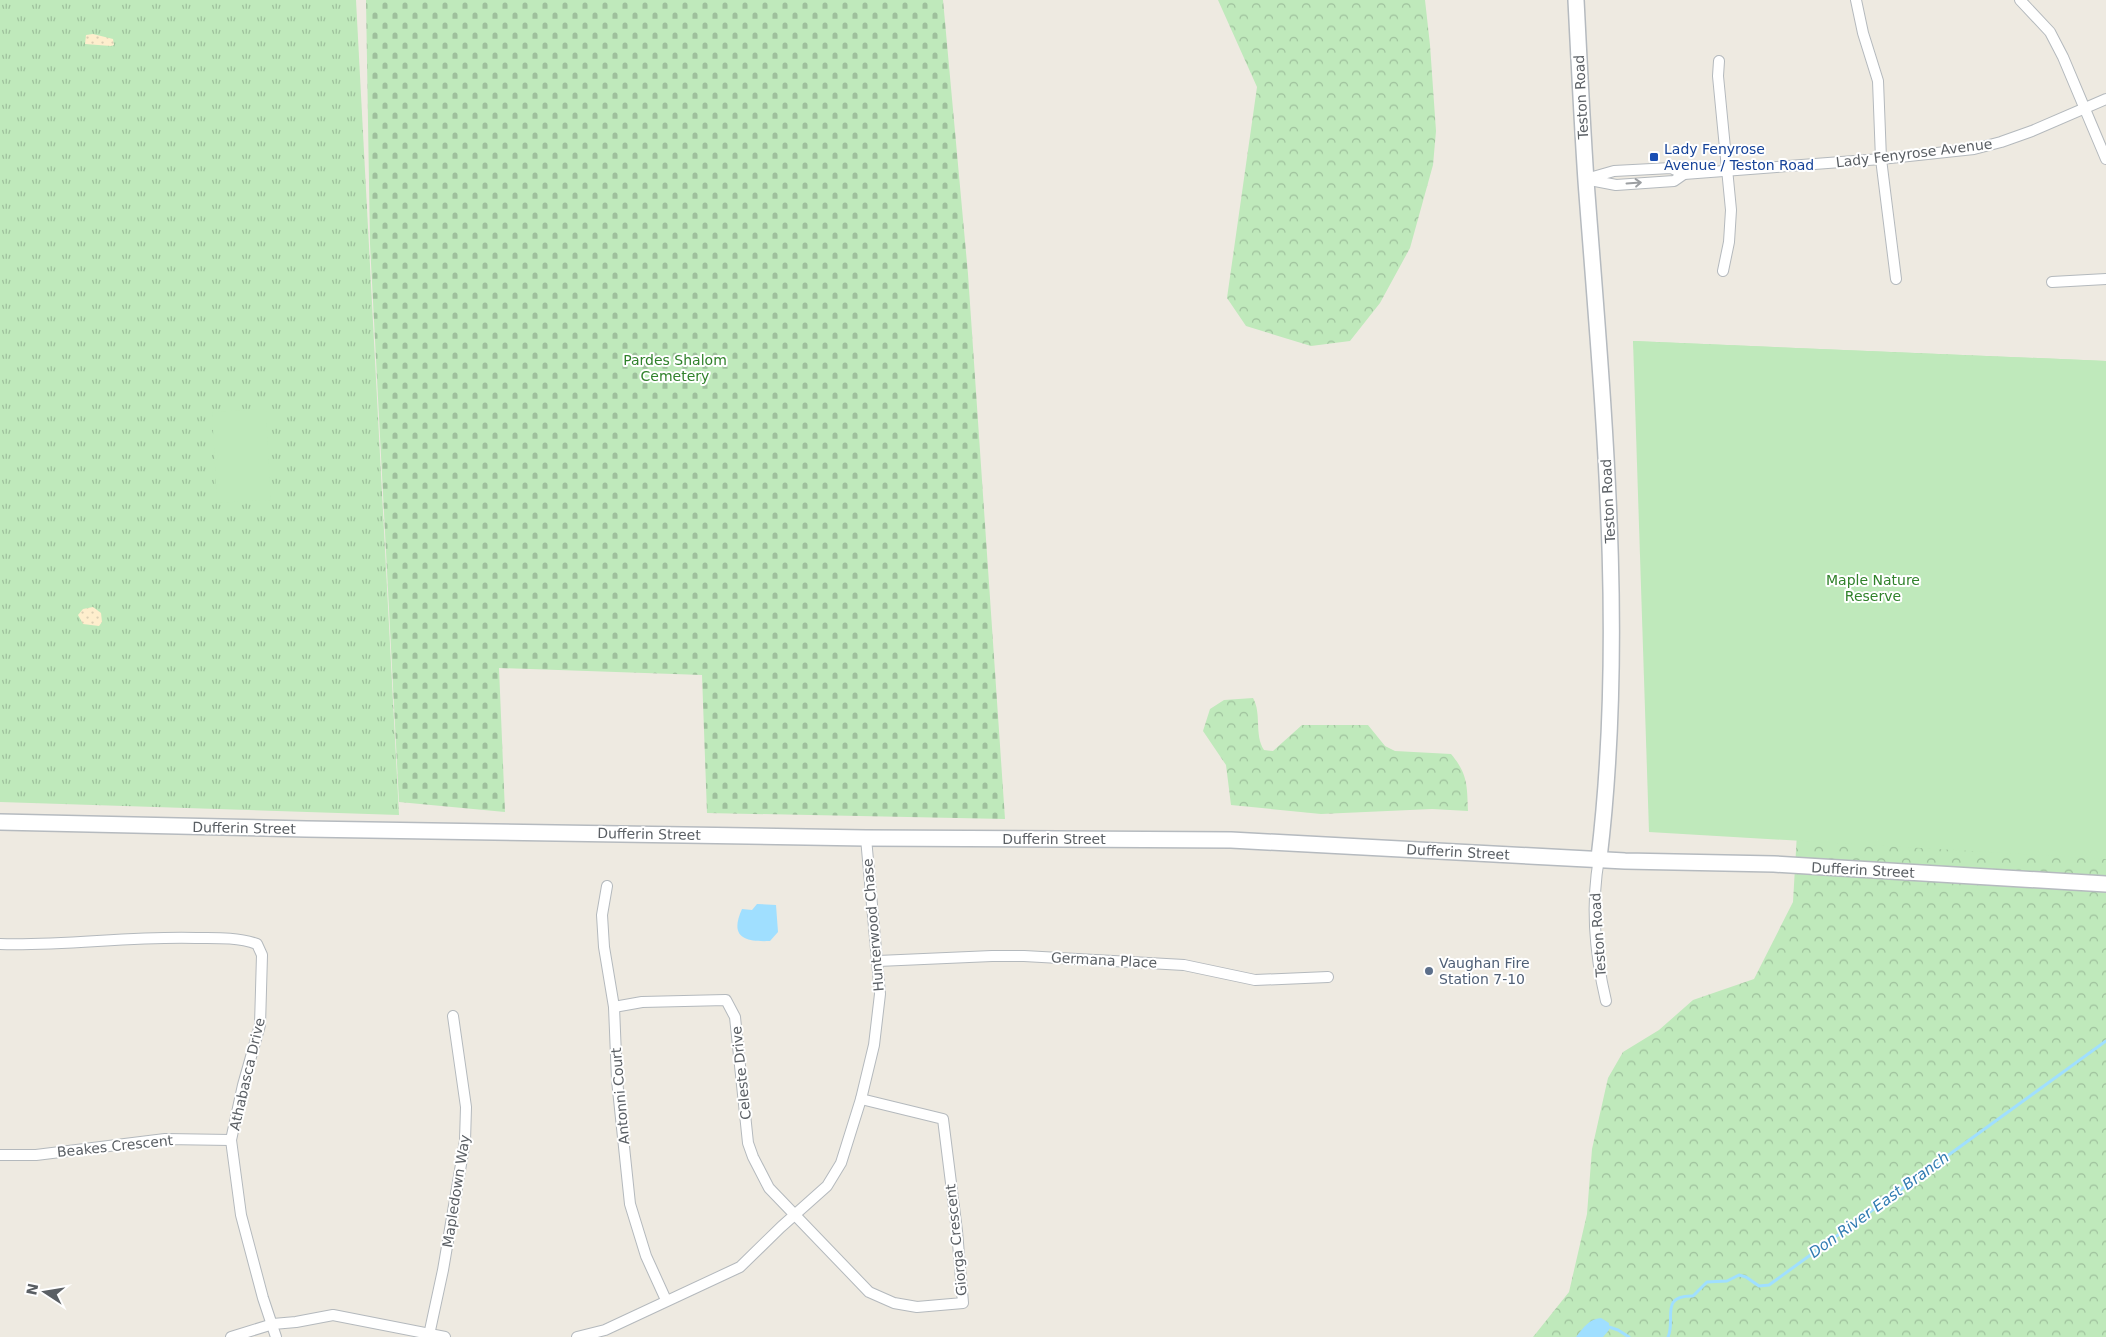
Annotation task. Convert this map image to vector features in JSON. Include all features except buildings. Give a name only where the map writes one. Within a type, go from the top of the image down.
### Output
[{"type":"main road","name":"Teston Road","points":[[1576,0],[1586,179],[1601,369],[1612,592],[1610,693],[1599,858]]},
{"type":"main road","name":"Dufferin Street","points":[[0,822],[866,838],[1231,840],[1599,858],[1625,861],[1774,864],[2106,884]]},
{"type":"street","points":[[1856,0],[1863,33],[1878,81],[1882,159],[1896,279]]},
{"type":"street","points":[[2020,0],[2050,32],[2063,57],[2106,159]]},
{"type":"street","points":[[1719,62],[1718,76],[1732,225],[1723,271]]},
{"type":"street","name":"Lady Fenyrose Avenue","points":[[1586,179],[1614,171],[1671,168],[1684,174],[1882,159],[1974,149],[2032,131],[2106,99]]},
{"type":"street","points":[[2052,282],[2106,279]]},
{"type":"street","name":"Hunterwood Chase","points":[[577,1337],[605,1330],[740,1267],[827,1186],[841,1163],[861,1099],[874,1045],[880,994],[866,838]]},
{"type":"street","name":"Teston Road","points":[[1599,858],[1595,882],[1595,913],[1600,979],[1606,1001]]},
{"type":"street","name":"Antonni Court","points":[[607,886],[602,915],[604,947],[614,1007],[617,1080],[630,1204],[646,1256],[666,1300]]},
{"type":"street","name":"Athabasca Drive","points":[[0,944],[61,944],[169,937],[232,939],[257,944],[262,955],[260,1025],[243,1085],[231,1140],[241,1215],[263,1298],[276,1337]]},
{"type":"street","name":"Germana Place","points":[[878,962],[1024,956],[1184,965],[1255,980],[1328,977]]},
{"type":"street","name":"Celeste Drive","points":[[614,1007],[642,1002],[726,1000],[735,1017],[748,1143],[769,1188],[795,1216]]},
{"type":"street","name":"Mapledown Way","points":[[429,1335],[443,1270],[465,1141],[466,1107],[453,1016]]},
{"type":"street","name":"Giorga Crescent","points":[[795,1216],[869,1292],[894,1303],[918,1307],[963,1303],[958,1231],[943,1119],[861,1099]]},
{"type":"street","name":"Beakes Crescent","points":[[0,1155],[36,1155],[165,1139],[231,1140]]},
{"type":"street","points":[[231,1337],[273,1324],[296,1322],[333,1314],[444,1337]]},
{"type":"green space","points":[[0,0],[356,0],[399,815],[0,802]]},
{"type":"green space","name":"Pardes Shalom Cemetery","points":[[366,0],[943,0],[968,274],[1005,819],[707,813],[702,675],[499,668],[505,812],[399,802],[370,244]]},
{"type":"green space","points":[[1218,0],[1425,0],[1436,131],[1433,165],[1410,248],[1380,303],[1350,341],[1311,346],[1246,326],[1227,298],[1257,87]]},
{"type":"green space","points":[[1633,341],[2106,361],[2106,1337],[1533,1337],[1569,1292],[1587,1214],[1592,1149],[1608,1078],[1623,1052],[1659,1030],[1693,1000],[1754,979],[1793,902],[1797,833],[1642,425]]},
{"type":"green space","name":"Maple Nature Reserve","points":[[1633,341],[2106,361],[2106,859],[1649,832]]},
{"type":"green space","points":[[266,409],[271,500],[217,503],[212,412]]},
{"type":"green space","points":[[1253,698],[1256,704],[1259,737],[1264,750],[1273,751],[1302,725],[1368,725],[1385,746],[1395,751],[1451,754],[1464,774],[1468,811],[1432,809],[1321,814],[1231,805],[1226,765],[1203,731],[1210,709],[1224,700]]},
{"type":"sand","points":[[93,34],[113,39],[114,45],[85,44],[86,35]]},
{"type":"sand","points":[[93,607],[101,613],[102,622],[99,626],[83,624],[78,615],[83,609]]},
{"type":"water","points":[[757,904],[776,905],[778,932],[770,941],[747,939],[739,932],[737,926],[742,909],[752,910]]},
{"type":"water","points":[[1601,1318],[1609,1323],[1609,1330],[1603,1337],[1576,1337],[1590,1322]]},
{"type":"waterway","name":"Don River East Branch","points":[[1668,1337],[1672,1304],[1676,1300],[1682,1297],[1693,1296],[1707,1282],[1727,1281],[1739,1275],[1746,1277],[1759,1286],[1769,1285],[2106,1041]]},
{"type":"waterway","name":"Don River East Branch","points":[[1609,1327],[1629,1337]]},
{"type":"place","name":"Lady Fenyrose Avenue / Teston Road","points":[[1654,157]]},
{"type":"place","name":"Vaughan Fire Station 7-10","points":[[1429,971]]}]
